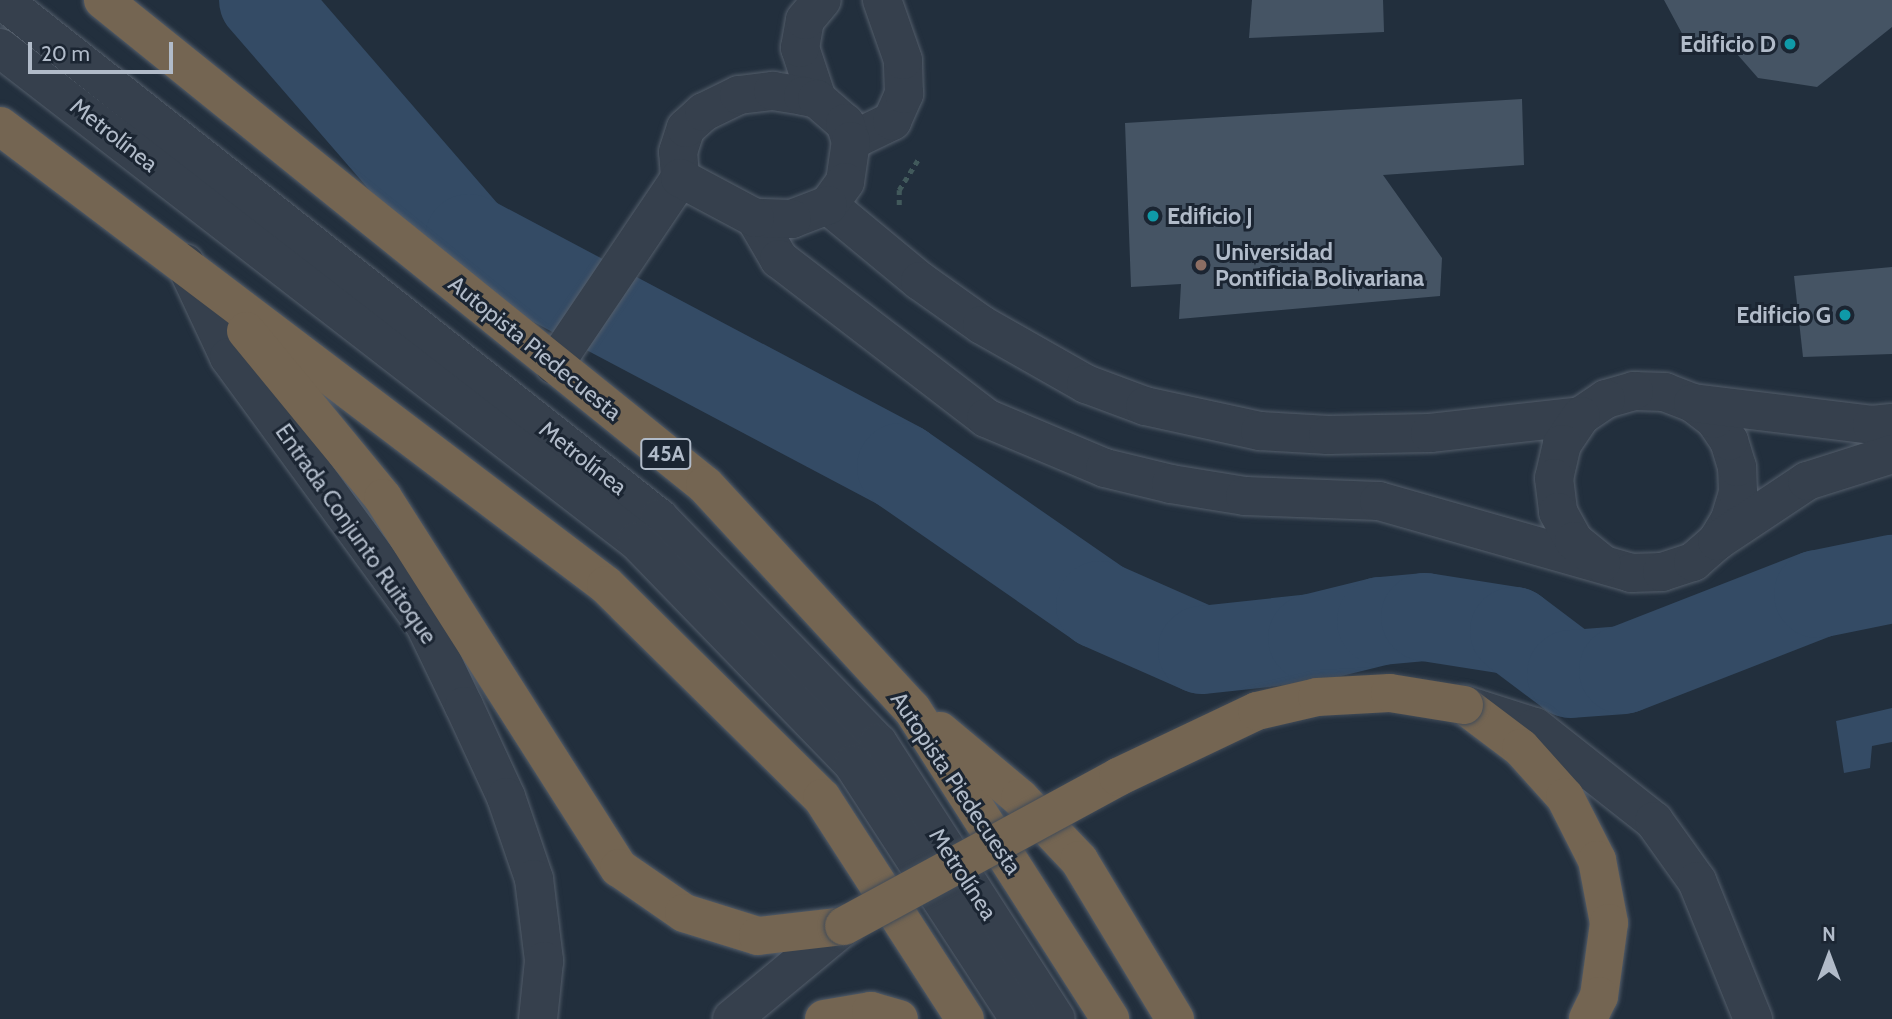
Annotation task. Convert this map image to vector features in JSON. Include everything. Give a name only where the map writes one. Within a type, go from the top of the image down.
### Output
[{"type":"highway","name":"Autopista Piedecuesta","points":[[103,0],[705,485],[912,709],[1110,1019]]},
{"type":"highway","points":[[0,126],[185,262],[607,585],[790,762],[822,798],[965,1019]]},
{"type":"highway","points":[[185,262],[287,377],[383,498],[619,868],[684,913],[758,936],[844,926],[1118,777],[1257,711],[1317,696],[1391,692],[1464,705],[1521,748],[1565,797],[1597,860],[1609,923],[1599,996],[1588,1019]]},
{"type":"highway","points":[[912,709],[1020,798],[1079,860],[1175,1019]]},
{"type":"highway","points":[[824,1019],[871,1011],[899,1019]]},
{"type":"street","name":"Metrolínea","points":[[2,0],[659,518],[878,743],[1056,1019]]},
{"type":"street","points":[[680,178],[755,218],[792,219],[828,205],[845,182],[851,141],[845,123],[817,99],[800,48],[805,20],[822,0]]},
{"type":"street","points":[[851,141],[892,121],[904,94],[903,60],[882,0]]},
{"type":"street","name":"Metrolínea","points":[[0,48],[637,541],[853,764],[1019,1019]]},
{"type":"street","points":[[554,365],[635,240],[680,178],[678,152],[686,128],[704,112],[739,95],[762,92],[817,99]]},
{"type":"street","points":[[828,205],[982,325],[1086,384],[1145,406],[1260,432],[1328,435],[1430,433],[1581,416]]},
{"type":"street","points":[[755,218],[779,259],[930,378],[986,418],[1105,468],[1245,496],[1379,501],[1631,573],[1662,572],[1693,562],[1717,541],[1807,481],[1892,454]]},
{"type":"street","name":"Entrada Conjunto Ruitoque","points":[[185,262],[229,357],[424,623],[464,706],[506,797],[534,879],[544,961],[538,1019]]},
{"type":"street","points":[[1601,563],[1574,541],[1559,512],[1554,478],[1562,444],[1581,416],[1606,399],[1634,391],[1665,392],[1693,403],[1872,425],[1892,423]]},
{"type":"street","points":[[1693,403],[1714,419],[1729,441],[1737,467],[1738,493],[1717,541]]},
{"type":"street","points":[[1464,705],[1535,727],[1654,821],[1697,881],[1753,1019]]},
{"type":"street","points":[[732,1019],[844,926]]},
{"type":"path","points":[[902,214],[898,200],[904,182]]},
{"type":"water","points":[[1892,708],[1892,742],[1872,746],[1870,768],[1844,773],[1836,721]]},
{"type":"building","points":[[1252,0],[1383,0],[1384,32],[1249,38]]},
{"type":"building","name":"Edificio D","points":[[1664,0],[1892,0],[1892,27],[1817,87],[1758,78],[1730,46],[1686,41]]},
{"type":"building","name":"Edificio J","points":[[1522,99],[1524,165],[1383,175],[1442,258],[1440,296],[1179,319],[1181,284],[1131,287],[1125,123]]},
{"type":"building","name":"Edificio G","points":[[1892,267],[1892,354],[1803,357],[1794,276]]},
{"type":"waterway","points":[[263,0],[469,238],[901,467],[1100,605],[1202,650],[1312,638],[1381,621],[1425,617],[1514,631],[1571,674],[1623,670],[1818,594],[1892,579]]},
{"type":"place","name":"Edificio D","points":[[1790,44]]},
{"type":"place","name":"Edificio J","points":[[1153,216]]},
{"type":"place","name":"Universidad Pontificia Bolivariana","points":[[1201,265]]},
{"type":"place","name":"Edificio G","points":[[1845,315]]}]
